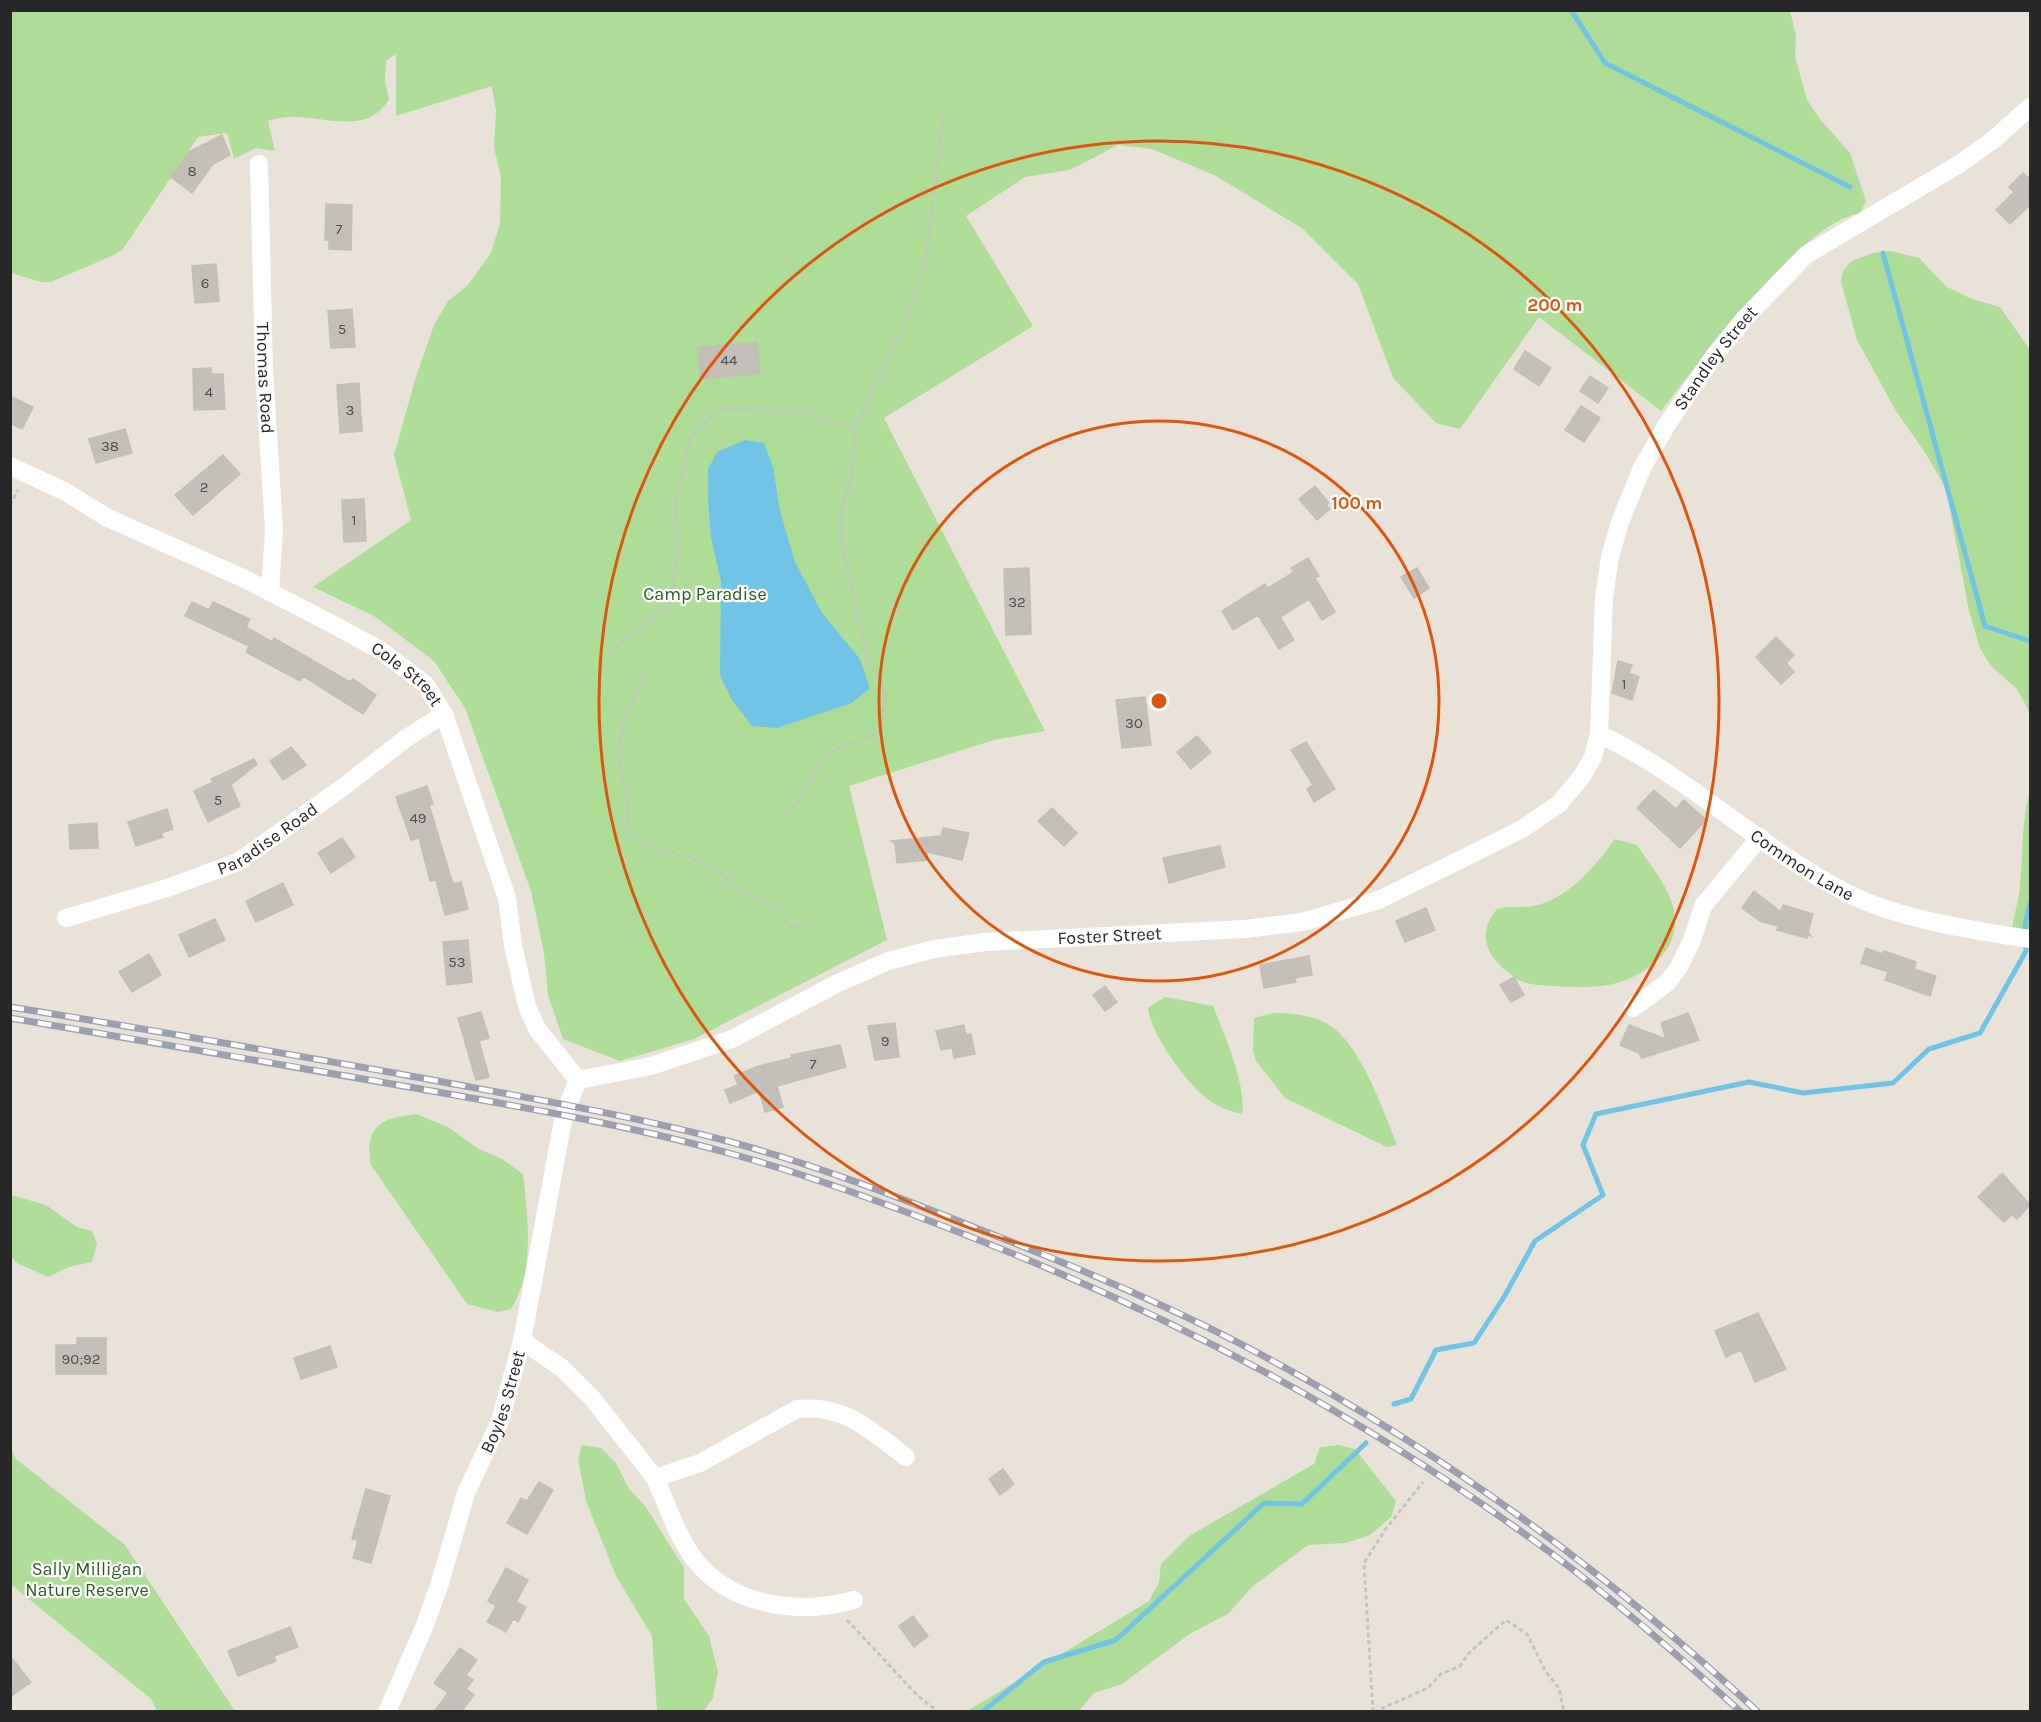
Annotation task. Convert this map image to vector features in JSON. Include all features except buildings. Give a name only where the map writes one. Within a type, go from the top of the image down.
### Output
[{"type":"street","name":"Standley Street","points":[[1599,734],[1604,598],[1610,557],[1620,522],[1642,468],[1666,426],[1709,363],[1745,318],[1806,255],[1961,163],[2031,107]]},
{"type":"street","name":"Thomas Road","points":[[259,164],[264,369],[274,530],[270,592]]},
{"type":"street","name":"Cole Street","points":[[10,466],[64,491],[108,518],[270,592],[380,650],[415,674],[435,695],[444,714],[507,898],[513,945],[526,1006],[537,1029],[578,1080]]},
{"type":"street","name":"Paradise Road","points":[[66,918],[170,887],[238,862],[324,802],[405,739],[444,714]]},
{"type":"street","name":"Common Lane","points":[[1599,734],[1643,755],[1809,872],[1851,895],[1932,920],[2024,938]]},
{"type":"street","name":"Foster Street","points":[[578,1080],[641,1068],[732,1039],[836,984],[888,962],[934,949],[985,942],[1245,929],[1302,922],[1379,900],[1522,830],[1559,804],[1582,776],[1593,757],[1599,734]]},
{"type":"street","points":[[1633,1008],[1652,996],[1674,975],[1692,940],[1702,906],[1760,837]]},
{"type":"street","name":"Boyles Street","points":[[387,1712],[425,1625],[440,1583],[466,1493],[500,1420],[522,1341],[564,1115],[578,1080]]},
{"type":"street","points":[[522,1341],[562,1368],[592,1398],[655,1478],[694,1558],[709,1576],[745,1598],[801,1608],[833,1606],[854,1600]]},
{"type":"street","points":[[655,1478],[700,1463],[797,1409],[815,1407],[837,1410],[857,1421],[906,1457]]},
{"type":"path","points":[[780,816],[796,806],[828,753],[881,732],[886,692],[868,660],[842,543],[841,509],[852,477],[855,428],[904,322],[925,267],[943,116]]},
{"type":"path","points":[[610,651],[668,606],[678,556],[676,497],[691,436],[720,409],[805,412],[855,428]]},
{"type":"path","points":[[644,676],[626,715],[618,751],[621,773],[627,791],[629,834],[648,844],[705,863],[738,888],[781,909],[790,927],[808,925]]},
{"type":"path","points":[[1373,1712],[1364,1563],[1385,1530],[1423,1482]]},
{"type":"path","points":[[833,1606],[917,1695],[938,1712]]},
{"type":"path","points":[[1336,1712],[1373,1712],[1428,1688],[1441,1674],[1460,1666],[1482,1640],[1506,1620],[1527,1634],[1546,1672],[1559,1688],[1564,1712]]},
{"type":"green space","name":"Camp Paradise","points":[[11,10],[1790,11],[1796,35],[1795,56],[1807,100],[1820,119],[1850,153],[1866,201],[1860,214],[1837,222],[1811,240],[1783,266],[1725,330],[1661,411],[1539,317],[1460,429],[1436,423],[1393,378],[1358,284],[1303,229],[1216,176],[1152,149],[1118,145],[1070,170],[1025,177],[966,216],[1033,326],[884,418],[1045,731],[994,740],[849,786],[887,940],[694,1039],[620,1061],[563,1039],[548,995],[544,953],[531,891],[465,708],[434,661],[374,616],[313,587],[411,520],[394,455],[415,380],[434,325],[448,301],[467,286],[491,253],[500,223],[501,177],[494,148],[496,111],[492,86],[396,116],[396,54],[386,61],[385,81],[389,99],[378,112],[365,119],[350,122],[284,117],[268,121],[275,151],[256,148],[234,159],[227,133],[198,137],[123,249],[51,282],[41,282],[11,273]]},
{"type":"green space","points":[[1890,251],[1919,258],[1947,287],[1972,299],[2000,307],[2030,350],[2030,712],[2016,688],[1990,665],[1980,648],[1969,611],[1946,489],[1926,454],[1896,411],[1857,340],[1841,282],[1843,271],[1852,261],[1872,253]]},
{"type":"green space","points":[[2030,792],[2030,932],[2012,928],[2019,891],[2024,826]]},
{"type":"green space","points":[[1615,839],[1637,845],[1667,891],[1674,911],[1674,934],[1662,955],[1643,971],[1608,985],[1574,987],[1534,984],[1517,979],[1500,965],[1488,948],[1486,930],[1497,909],[1538,905],[1562,894],[1591,869]]},
{"type":"green space","points":[[1165,997],[1213,1006],[1238,1075],[1243,1102],[1242,1114],[1207,1099],[1189,1081],[1162,1044],[1148,1008]]},
{"type":"green space","points":[[1274,1013],[1299,1015],[1323,1021],[1346,1040],[1372,1084],[1397,1145],[1387,1147],[1285,1098],[1256,1061],[1253,1050],[1254,1018]]},
{"type":"green space","points":[[416,1114],[448,1127],[477,1148],[502,1159],[523,1174],[528,1226],[527,1261],[519,1294],[511,1309],[498,1312],[467,1304],[371,1165],[370,1142],[377,1127],[393,1118]]},
{"type":"green space","points":[[11,1195],[46,1205],[77,1227],[92,1231],[97,1244],[92,1262],[69,1267],[48,1277],[19,1264],[11,1257]]},
{"type":"green space","points":[[582,1445],[601,1448],[616,1463],[629,1489],[646,1507],[684,1568],[684,1599],[709,1636],[718,1672],[713,1698],[704,1711],[657,1711],[652,1636],[616,1576],[586,1501],[578,1459]]},
{"type":"green space","points":[[1339,1445],[1355,1449],[1396,1501],[1391,1517],[1370,1535],[1346,1543],[1308,1545],[1252,1587],[1228,1614],[1191,1633],[1122,1684],[1094,1693],[1079,1711],[967,1711],[1149,1601],[1159,1582],[1161,1564],[1189,1536],[1314,1464],[1320,1447]]},
{"type":"green space","name":"Sally Milligan Nature Reserve","points":[[11,1449],[16,1459],[125,1545],[235,1711],[157,1711],[151,1699],[13,1586],[11,1588]]},
{"type":"water","points":[[745,440],[764,443],[773,467],[780,511],[795,562],[822,613],[860,659],[870,688],[852,703],[777,728],[752,726],[732,700],[720,675],[721,581],[711,538],[708,469],[717,452]]},
{"type":"waterway","points":[[1571,10],[1605,63],[1850,187]]},
{"type":"waterway","points":[[1883,253],[1985,626],[2030,641]]},
{"type":"waterway","points":[[1394,1404],[1411,1399],[1436,1350],[1474,1343],[1504,1297],[1535,1241],[1603,1195],[1583,1145],[1596,1114],[1749,1082],[1803,1093],[1893,1083],[1929,1049],[1980,1033],[2026,951],[2025,924],[2030,904]]},
{"type":"waterway","points":[[982,1712],[1044,1662],[1116,1640],[1264,1503],[1302,1504],[1366,1443]]},
{"type":"railway","points":[[10,1007],[400,1074],[649,1122],[731,1142],[824,1171],[1048,1256],[1155,1302],[1224,1335],[1392,1430],[1520,1516],[1581,1562],[1642,1610],[1758,1712]]},
{"type":"railway","points":[[10,1018],[495,1102],[654,1134],[732,1154],[821,1181],[966,1235],[1121,1300],[1195,1336],[1269,1374],[1412,1458],[1482,1504],[1576,1572],[1648,1630],[1741,1712]]}]
